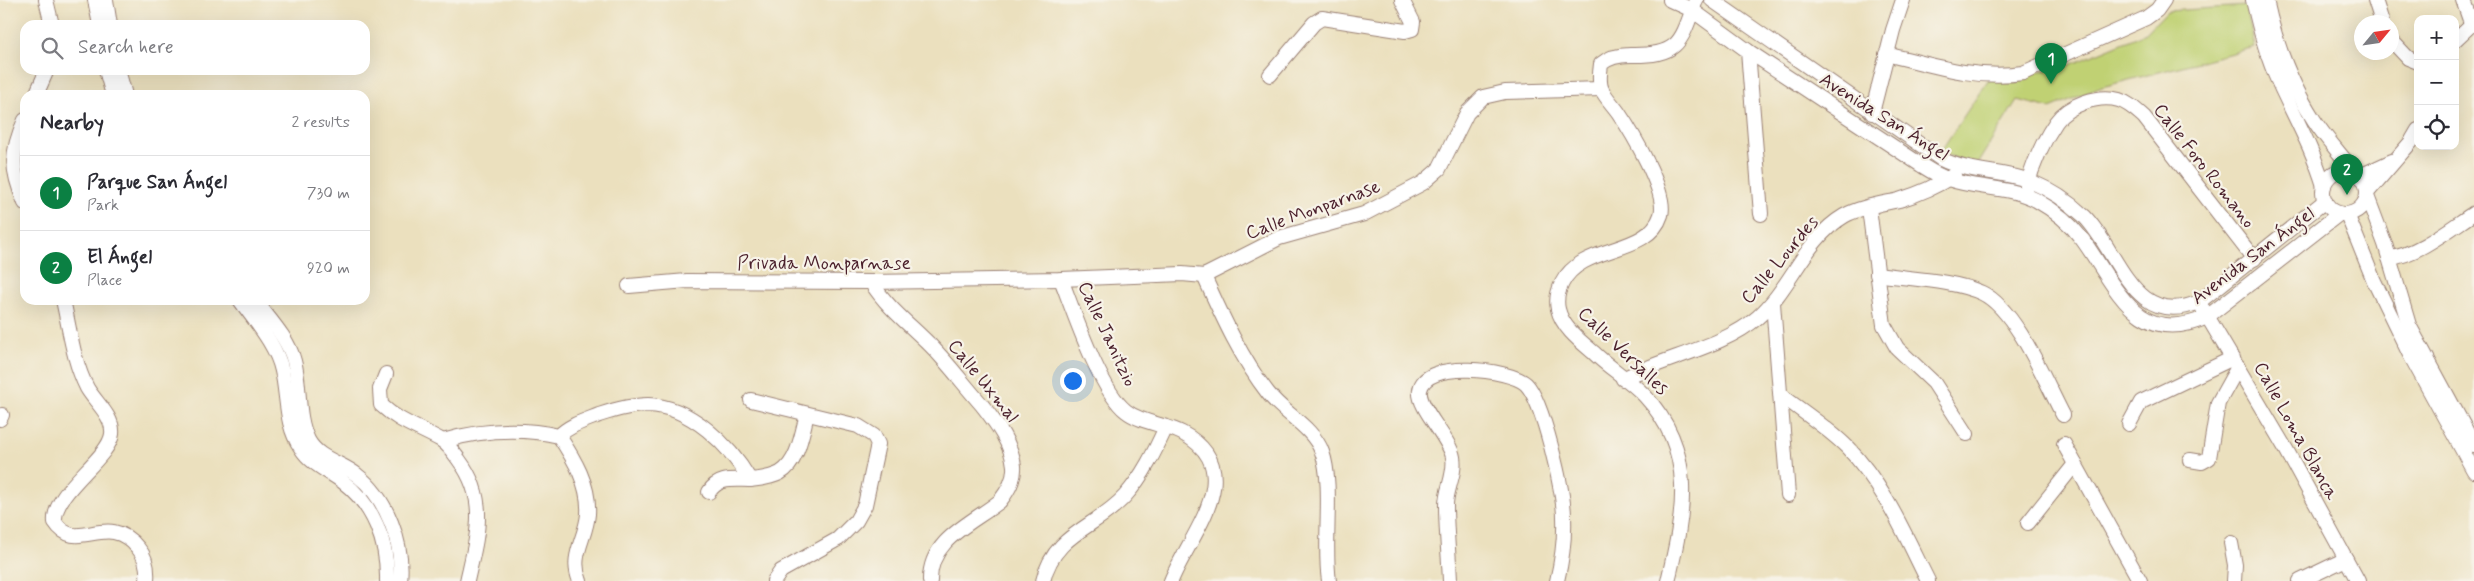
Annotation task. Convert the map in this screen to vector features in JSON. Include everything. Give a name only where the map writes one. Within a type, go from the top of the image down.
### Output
[{"type":"street","points":[[46,0],[51,20]]},
{"type":"street","points":[[95,0],[99,20]]},
{"type":"street","points":[[106,0],[109,20]]},
{"type":"street","points":[[1270,75],[1314,23],[1322,18],[1405,31],[1412,29],[1413,22],[1402,0]]},
{"type":"street","name":"Avenida San Ángel","points":[[1670,0],[1694,5],[1748,51],[1903,154],[1948,179],[2024,194],[2066,221],[2083,241],[2126,305],[2141,316],[2160,324],[2174,326],[2194,323],[2207,317],[2343,214]]},
{"type":"street","name":"Avenida San Ángel","points":[[1712,0],[1941,159],[1966,168],[2028,181],[2052,192],[2085,217],[2103,241],[2127,280],[2147,300],[2173,309],[2185,308],[2199,302],[2254,260],[2325,201]]},
{"type":"street","points":[[1872,112],[1886,54],[1903,0]]},
{"type":"street","points":[[1886,54],[1981,76],[2023,73],[2146,18],[2164,0]]},
{"type":"street","points":[[2254,0],[2265,46],[2274,73],[2310,148],[2324,186],[2325,201],[2328,207],[2343,214],[2358,211],[2367,195],[2414,136]]},
{"type":"street","points":[[2266,0],[2277,42],[2287,69],[2313,119],[2366,184],[2367,195],[2389,258],[2409,325],[2474,445]]},
{"type":"street","points":[[2375,0],[2380,15]]},
{"type":"street","points":[[2459,36],[2473,23],[2463,0]]},
{"type":"street","points":[[1601,89],[1601,64],[1611,58],[1624,55],[1654,55],[1670,50],[1684,33],[1694,5]]},
{"type":"street","points":[[2399,48],[2408,58],[2414,60]]},
{"type":"street","points":[[1748,51],[1761,214]]},
{"type":"street","points":[[38,90],[45,75]]},
{"type":"street","points":[[107,75],[112,90]]},
{"type":"street","points":[[119,75],[124,90]]},
{"type":"street","name":"Calle Monparnase","points":[[1204,276],[1279,238],[1364,214],[1424,183],[1439,169],[1467,113],[1483,97],[1505,92],[1601,89]]},
{"type":"street","name":"Calle Versalles","points":[[1601,89],[1619,113],[1644,156],[1660,196],[1662,213],[1653,228],[1641,238],[1593,256],[1576,266],[1560,287],[1558,308],[1565,324],[1575,336],[1623,379],[1638,389],[1657,409],[1677,445],[1680,458],[1682,513],[1668,581]]},
{"type":"street","name":"Calle Foro Romano","points":[[2024,194],[2028,181],[2057,121],[2069,110],[2086,102],[2103,98],[2118,100],[2132,106],[2144,117],[2254,260]]},
{"type":"street","points":[[20,131],[13,156],[15,173],[20,188]]},
{"type":"street","points":[[2324,186],[2327,179],[2339,171],[2357,174],[2393,161]]},
{"type":"street","name":"Calle Lourdes","points":[[1623,379],[1656,363],[1724,338],[1744,328],[1773,304],[1819,236],[1845,215],[1902,199],[1936,186],[1966,168]]},
{"type":"street","points":[[1869,208],[1881,313],[1890,337],[1898,348],[1934,383],[1967,434]]},
{"type":"street","points":[[2389,258],[2397,257],[2420,247],[2474,213]]},
{"type":"street","points":[[2343,214],[2409,353],[2474,471]]},
{"type":"street","points":[[2362,251],[2393,273]]},
{"type":"street","points":[[1061,279],[1182,274],[1204,276],[1242,352],[1267,392],[1280,408],[1312,434],[1323,453],[1326,482],[1329,581]]},
{"type":"street","points":[[1877,274],[1967,288],[1993,300],[2014,322],[2063,415]]},
{"type":"street","name":"Privada Monparnase","points":[[629,286],[687,281],[872,282],[1061,279]]},
{"type":"street","name":"Calle Janitzio","points":[[1061,279],[1088,347],[1119,403],[1126,411],[1181,432],[1194,441],[1212,465],[1214,494],[1171,581]]},
{"type":"street","name":"Calle Uxmal","points":[[872,282],[883,301],[934,348],[990,416],[1007,442],[1014,466],[1007,493],[1000,501],[947,539],[933,563],[930,581]]},
{"type":"street","name":"Calle Loma Blanca","points":[[2199,302],[2236,362],[2358,581]]},
{"type":"street","points":[[1773,304],[1788,495]]},
{"type":"street","points":[[64,305],[80,374],[88,390],[111,424],[112,435],[108,444],[56,509],[55,522],[63,533],[71,535],[118,531],[126,536],[144,557],[147,581]]},
{"type":"street","points":[[243,305],[278,359],[282,371],[288,415],[301,449],[320,467],[353,490],[374,519],[383,541],[387,562],[386,581]]},
{"type":"street","points":[[259,305],[288,344],[294,358],[299,406],[308,440],[316,450],[331,461],[356,474],[368,485],[382,506],[398,546],[400,581]]},
{"type":"street","points":[[2395,323],[2408,336],[2420,359],[2429,365]]},
{"type":"street","points":[[2129,424],[2140,402],[2236,362]]},
{"type":"street","points":[[2190,460],[2202,462],[2209,458],[2218,403],[2236,362]]},
{"type":"street","points":[[2429,365],[2430,377],[2445,407],[2444,417]]},
{"type":"street","points":[[1450,581],[1446,504],[1453,472],[1453,458],[1442,433],[1423,403],[1420,392],[1422,385],[1433,374],[1446,370],[1510,376],[1525,384],[1533,394],[1545,424],[1564,515],[1564,547],[1557,581]]},
{"type":"street","points":[[386,374],[380,389],[381,405],[395,418],[442,441],[466,468],[478,502],[478,529],[467,581]]},
{"type":"street","points":[[1781,395],[1847,447],[1860,462],[1886,499],[1928,581]]},
{"type":"street","points":[[751,400],[858,426],[868,430],[878,444],[878,454],[865,505],[849,530],[810,556],[781,571],[774,581]]},
{"type":"street","points":[[558,436],[568,428],[582,422],[628,407],[649,405],[672,410],[696,422],[721,442],[740,463],[750,480]]},
{"type":"street","points":[[709,492],[714,483],[722,480],[750,480],[779,474],[785,470],[797,448],[807,414]]},
{"type":"street","points":[[1042,581],[1054,552],[1067,539],[1105,515],[1126,495],[1155,452],[1166,427]]},
{"type":"street","points":[[442,441],[471,433],[505,431],[533,430],[558,436],[574,460],[582,477],[588,501],[588,515],[576,558],[577,573],[580,581]]},
{"type":"street","points":[[2064,444],[2140,581]]},
{"type":"street","points":[[2028,523],[2075,464]]},
{"type":"street","points":[[2231,543],[2234,559],[2234,581]]},
{"type":"street","points":[[2300,581],[2346,559]]},
{"type":"green space","points":[[2246,6],[2255,47],[2102,87],[2050,108],[2017,100],[1976,166],[1940,152],[1988,80],[2065,67],[2146,33],[2167,11]]},
{"type":"place","name":"Parque San Ángel","points":[[2051,84]]},
{"type":"place","name":"El Ángel","points":[[2347,195]]}]
